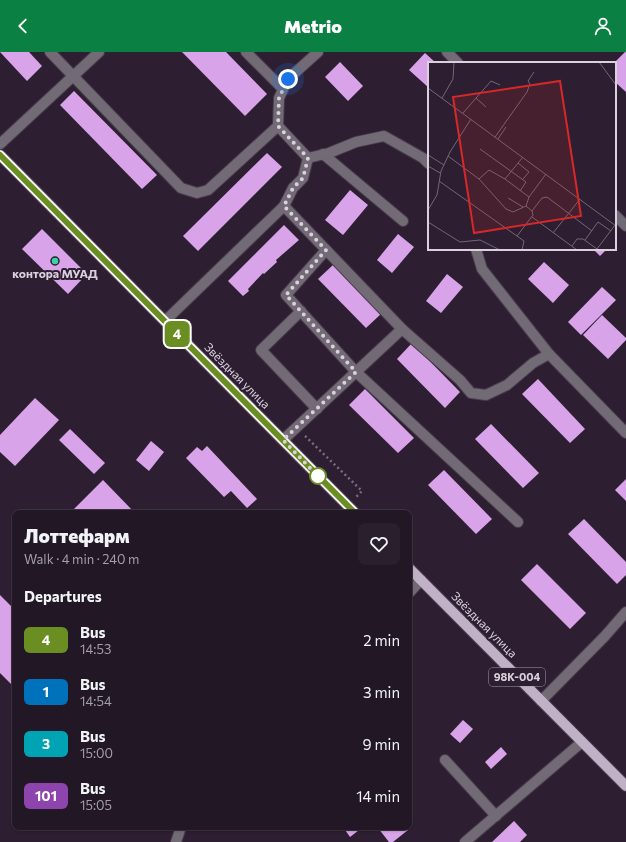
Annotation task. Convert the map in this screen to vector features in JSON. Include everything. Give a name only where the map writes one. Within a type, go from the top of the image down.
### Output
[{"type":"main road","name":"Звёздная улица","points":[[0,155],[351,509]]},
{"type":"main road","name":"Звёздная улица","points":[[412,571],[626,786]]},
{"type":"street","points":[[50,52],[181,188],[197,193],[208,190],[278,126]]},
{"type":"street","points":[[0,144],[99,52]]},
{"type":"street","points":[[246,52],[283,89]]},
{"type":"street","points":[[308,158],[278,126],[279,98],[288,79],[318,52]]},
{"type":"street","points":[[447,52],[457,62]]},
{"type":"street","points":[[308,158],[356,142],[384,136],[423,158],[428,163]]},
{"type":"street","points":[[323,154],[403,221]]},
{"type":"street","points":[[165,321],[284,206],[293,188],[303,178],[308,158]]},
{"type":"street","points":[[284,206],[402,330],[460,380],[471,393],[486,395],[507,385],[533,363],[548,354]]},
{"type":"street","points":[[616,216],[626,226]]},
{"type":"street","points":[[326,250],[286,295],[356,372],[518,522]]},
{"type":"street","points":[[476,250],[482,269],[548,354],[626,433]]},
{"type":"street","points":[[301,312],[261,350],[317,409]]},
{"type":"street","points":[[283,440],[402,330]]},
{"type":"street","points":[[412,590],[421,580]]},
{"type":"street","points":[[541,701],[605,636],[626,612]]},
{"type":"street","points":[[465,842],[582,742]]},
{"type":"street","points":[[445,760],[496,816]]},
{"type":"street","points":[[176,842],[180,830]]},
{"type":"path","points":[[297,427],[362,491],[351,509]]},
{"type":"building","points":[[0,52],[29,52],[42,66],[27,81]]},
{"type":"building","points":[[182,52],[226,52],[267,94],[245,116]]},
{"type":"building","points":[[626,52],[626,92],[616,83],[615,62]]},
{"type":"building","points":[[425,53],[435,62],[428,62],[428,87],[409,70]]},
{"type":"building","points":[[340,62],[363,86],[348,101],[325,77]]},
{"type":"building","points":[[74,91],[157,175],[142,189],[60,105]]},
{"type":"building","points":[[267,153],[282,167],[198,251],[183,236]]},
{"type":"building","points":[[350,190],[368,205],[343,235],[325,220]]},
{"type":"building","points":[[284,225],[299,240],[276,260],[277,262],[264,274],[263,273],[248,289],[249,291],[243,296],[228,281]]},
{"type":"building","name":"контора МУАД","points":[[42,229],[87,274],[68,294],[22,249]]},
{"type":"building","points":[[398,234],[414,247],[392,273],[377,260]]},
{"type":"building","points":[[594,250],[606,250],[600,256]]},
{"type":"building","points":[[544,262],[569,285],[553,303],[528,279]]},
{"type":"building","points":[[334,264],[382,313],[366,328],[318,279]]},
{"type":"building","points":[[447,274],[463,287],[441,313],[426,301]]},
{"type":"building","points":[[602,287],[616,300],[581,335],[568,322]]},
{"type":"building","points":[[602,315],[626,338],[626,340],[608,359],[583,335]]},
{"type":"building","points":[[412,343],[460,392],[445,408],[397,359]]},
{"type":"building","points":[[538,379],[585,429],[570,443],[522,394]]},
{"type":"building","points":[[365,389],[414,438],[398,453],[349,405]]},
{"type":"building","points":[[35,398],[59,420],[15,466],[0,452],[0,435]]},
{"type":"building","points":[[491,424],[539,473],[523,488],[475,439]]},
{"type":"building","points":[[70,429],[105,463],[94,474],[59,440]]},
{"type":"building","points":[[151,441],[164,452],[149,471],[136,460]]},
{"type":"building","points":[[207,446],[257,499],[247,508],[231,491],[224,497],[186,458],[197,447],[202,451]]},
{"type":"building","points":[[444,470],[492,519],[476,534],[428,485]]},
{"type":"building","points":[[626,479],[626,501],[615,490]]},
{"type":"building","points":[[103,480],[132,510],[73,510]]},
{"type":"building","points":[[584,519],[626,562],[626,575],[617,584],[568,534]]},
{"type":"building","points":[[537,564],[586,613],[570,629],[521,580]]},
{"type":"building","points":[[0,595],[12,607],[12,685],[0,673]]},
{"type":"building","points":[[463,720],[473,729],[460,743],[450,734]]},
{"type":"building","points":[[501,747],[507,754],[491,769],[485,762]]},
{"type":"building","points":[[514,821],[527,835],[520,842],[492,842]]},
{"type":"building","points":[[345,830],[359,830],[350,837]]},
{"type":"building","points":[[380,830],[408,830],[393,842],[389,842]]},
{"type":"bus line","name":"4","points":[[0,155],[352,510]]},
{"type":"place","name":"контора МУАД","points":[[55,261]]},
{"type":"route","points":[[288,79],[279,98],[278,126],[296,143],[308,158],[303,178],[293,188],[284,206],[326,250],[286,295],[356,372],[283,440],[318,476]]}]
